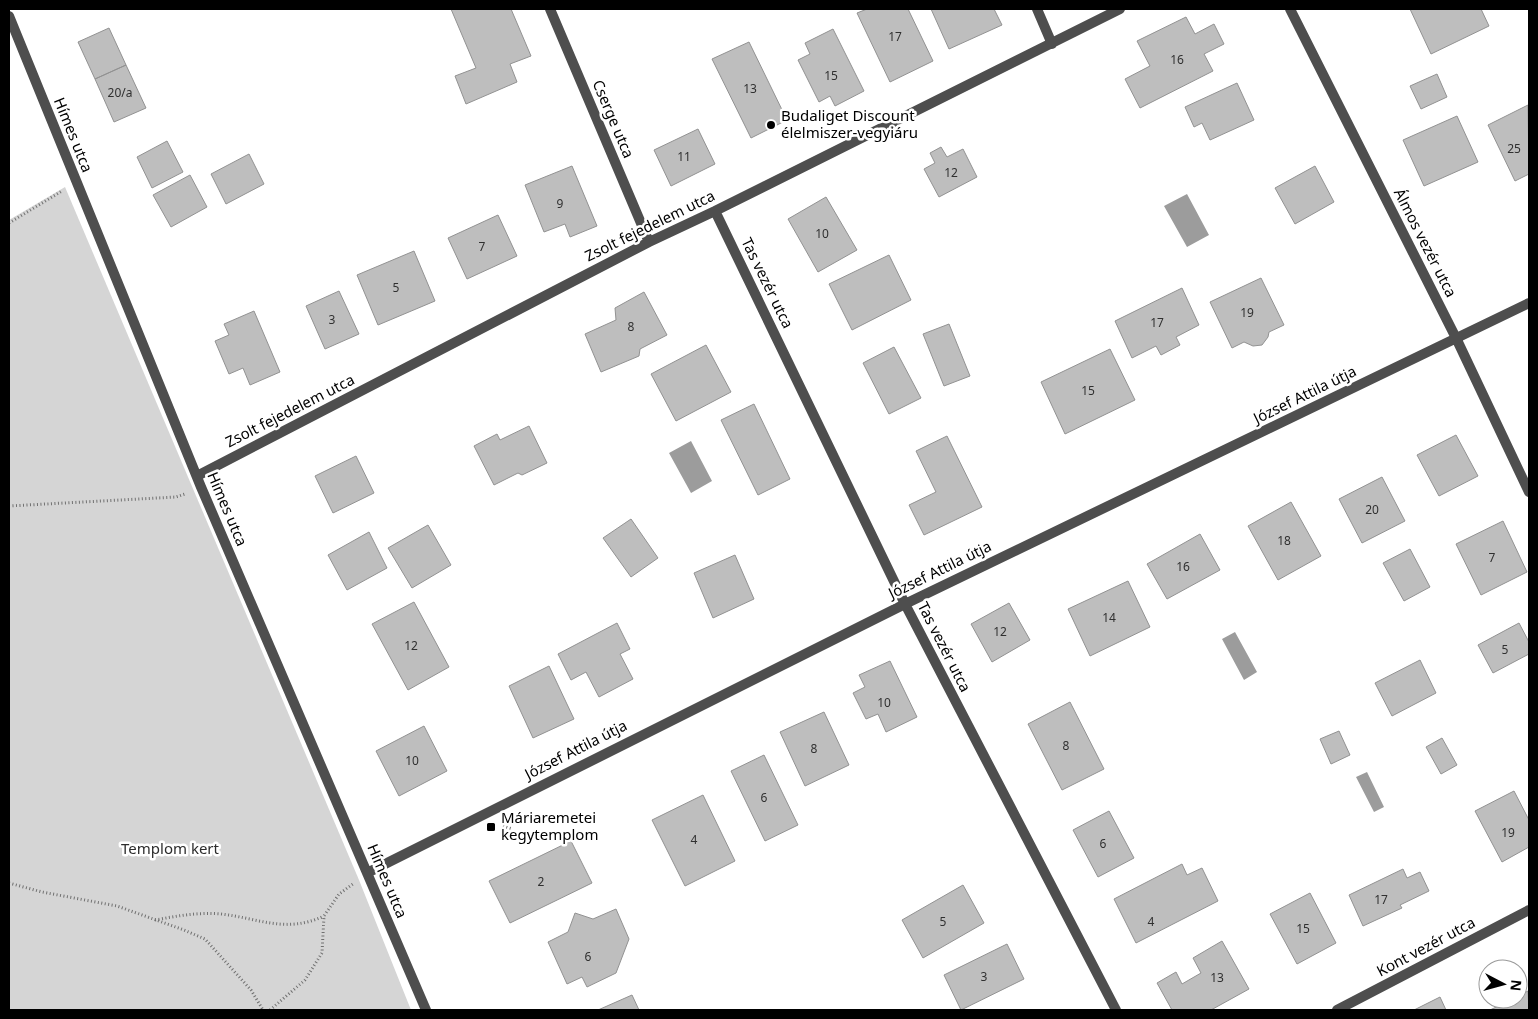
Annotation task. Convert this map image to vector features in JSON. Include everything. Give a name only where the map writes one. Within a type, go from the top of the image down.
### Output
[{"type":"street","name":"Cserge utca","points":[[550,9],[649,242]]},
{"type":"street","points":[[1037,9],[1052,44]]},
{"type":"street","name":"Zsolt fejedelem utca","points":[[197,476],[649,242],[716,211],[1120,9]]},
{"type":"street","name":"Álmos vezér utca","points":[[1290,9],[1457,340],[1529,492]]},
{"type":"street","name":"Hímes utca","points":[[9,16],[197,476],[426,1010]]},
{"type":"street","name":"Tas vezér utca","points":[[716,211],[904,604],[1116,1010]]},
{"type":"street","name":"József Attila útja","points":[[367,873],[904,604],[1457,340],[1529,303]]},
{"type":"street","name":"Kont vezér utca","points":[[1337,1010],[1529,910]]},
{"type":"path","points":[[9,223],[76,183]]},
{"type":"path","points":[[9,506],[176,497]]},
{"type":"path","points":[[270,1010],[305,980],[322,953],[324,916],[339,894],[367,873]]},
{"type":"path","points":[[9,883],[42,892],[117,906],[204,939],[251,990],[263,1010]]},
{"type":"path","points":[[154,920],[192,913],[222,914],[257,922],[289,925],[308,923],[324,916]]},
{"type":"green space","name":"Templom kert","points":[[65,187],[359,880],[411,1010],[9,1010],[9,220]]},
{"type":"shaded area","points":[[1187,194],[1209,235],[1187,247],[1164,206]]},
{"type":"shaded area","points":[[691,441],[712,481],[691,493],[669,453]]},
{"type":"shaded area","points":[[1235,632],[1257,672],[1244,680],[1222,639]]},
{"type":"shaded area","points":[[1367,772],[1384,807],[1374,812],[1356,777]]},
{"type":"building","points":[[451,9],[511,9],[531,56],[510,64],[517,82],[466,104],[455,76],[476,68]]},
{"type":"building","points":[[867,9],[908,9],[933,61],[890,82],[857,13]]},
{"type":"building","points":[[931,9],[994,9],[1002,25],[949,49]]},
{"type":"building","points":[[1410,9],[1481,9],[1489,26],[1431,54]]},
{"type":"building","points":[[1186,17],[1195,34],[1214,24],[1224,44],[1204,54],[1213,71],[1140,108],[1125,79],[1150,66],[1137,41]]},
{"type":"building","points":[[109,28],[126,65],[95,79],[78,42]]},
{"type":"building","points":[[833,29],[864,91],[835,106],[830,96],[819,102],[798,60],[810,54],[805,43]]},
{"type":"building","points":[[749,42],[787,120],[751,138],[712,59]]},
{"type":"building","points":[[126,65],[146,108],[114,122],[95,79]]},
{"type":"building","points":[[1437,74],[1447,97],[1421,109],[1410,86]]},
{"type":"building","points":[[1237,83],[1254,120],[1210,140],[1202,123],[1194,127],[1185,107]]},
{"type":"building","points":[[1528,105],[1529,174],[1515,181],[1488,125]]},
{"type":"building","points":[[1457,116],[1478,162],[1424,186],[1403,140]]},
{"type":"building","points":[[698,129],[715,164],[671,186],[654,150]]},
{"type":"building","points":[[167,141],[183,172],[152,188],[137,157]]},
{"type":"building","points":[[941,147],[947,157],[963,149],[977,177],[939,197],[924,169],[935,163],[930,153]]},
{"type":"building","points":[[249,154],[264,184],[226,204],[211,174]]},
{"type":"building","points":[[572,166],[597,226],[570,237],[565,224],[544,232],[525,185]]},
{"type":"building","points":[[1315,166],[1334,202],[1295,224],[1275,188]]},
{"type":"building","points":[[190,175],[207,207],[171,227],[153,195]]},
{"type":"building","points":[[826,197],[857,250],[818,272],[788,219]]},
{"type":"building","points":[[498,215],[517,256],[467,279],[448,238]]},
{"type":"building","points":[[414,251],[435,301],[378,325],[357,275]]},
{"type":"building","points":[[889,255],[911,300],[852,330],[829,284]]},
{"type":"building","points":[[1261,278],[1284,325],[1269,332],[1262,345],[1253,346],[1244,342],[1232,348],[1210,302]]},
{"type":"building","points":[[1182,288],[1199,325],[1176,337],[1180,345],[1161,355],[1156,346],[1132,358],[1115,321]]},
{"type":"building","points":[[339,291],[359,334],[325,349],[306,306]]},
{"type":"building","points":[[644,292],[667,335],[640,349],[639,356],[601,372],[585,334],[616,320],[615,308]]},
{"type":"building","points":[[254,311],[280,372],[250,385],[243,368],[229,374],[215,341],[229,335],[224,324]]},
{"type":"building","points":[[949,324],[970,376],[944,386],[923,334]]},
{"type":"building","points":[[706,345],[731,392],[676,421],[651,374]]},
{"type":"building","points":[[894,347],[921,398],[889,414],[863,363]]},
{"type":"building","points":[[1110,349],[1135,400],[1065,434],[1041,382]]},
{"type":"building","points":[[754,404],[790,479],[758,495],[721,420]]},
{"type":"building","points":[[529,426],[547,463],[522,475],[518,473],[494,485],[474,446],[497,434],[500,440]]},
{"type":"building","points":[[1456,435],[1478,476],[1439,496],[1417,455]]},
{"type":"building","points":[[947,436],[982,507],[924,535],[909,505],[936,492],[916,451]]},
{"type":"building","points":[[356,456],[374,493],[333,513],[315,476]]},
{"type":"building","points":[[1382,477],[1405,521],[1362,543],[1339,499]]},
{"type":"building","points":[[1291,502],[1321,556],[1278,580],[1248,526]]},
{"type":"building","points":[[631,519],[658,558],[631,577],[603,538]]},
{"type":"building","points":[[1503,521],[1527,572],[1481,595],[1456,544]]},
{"type":"building","points":[[428,525],[451,565],[412,588],[388,548]]},
{"type":"building","points":[[369,532],[387,568],[347,590],[328,555]]},
{"type":"building","points":[[1200,534],[1220,570],[1167,599],[1147,564]]},
{"type":"building","points":[[1410,549],[1430,587],[1404,601],[1383,563]]},
{"type":"building","points":[[735,555],[754,599],[713,618],[694,573]]},
{"type":"building","points":[[1128,581],[1150,627],[1090,656],[1068,609]]},
{"type":"building","points":[[414,602],[449,667],[408,690],[372,624]]},
{"type":"building","points":[[1009,603],[1030,640],[992,662],[971,624]]},
{"type":"building","points":[[617,623],[630,649],[620,654],[633,679],[599,697],[586,672],[571,680],[558,654]]},
{"type":"building","points":[[1519,623],[1529,642],[1529,654],[1493,673],[1478,645]]},
{"type":"building","points":[[1420,660],[1436,693],[1392,716],[1375,683]]},
{"type":"building","points":[[890,661],[917,717],[886,732],[878,714],[866,719],[853,693],[865,687],[859,675]]},
{"type":"building","points":[[549,666],[574,719],[533,738],[509,686]]},
{"type":"building","points":[[1070,702],[1104,769],[1062,790],[1028,724]]},
{"type":"building","points":[[824,712],[849,765],[805,786],[780,732]]},
{"type":"building","points":[[424,726],[447,771],[399,796],[376,751]]},
{"type":"building","points":[[1339,731],[1350,755],[1331,764],[1320,739]]},
{"type":"building","points":[[1442,738],[1457,765],[1441,774],[1426,747]]},
{"type":"building","points":[[764,755],[798,825],[765,841],[731,771]]},
{"type":"building","points":[[1514,791],[1529,820],[1529,847],[1502,862],[1475,811]]},
{"type":"building","points":[[703,795],[735,861],[685,886],[652,820]]},
{"type":"building","points":[[1109,811],[1134,858],[1098,877],[1073,830]]},
{"type":"building","points":[[571,841],[592,883],[510,923],[489,881]]},
{"type":"building","points":[[1182,864],[1187,875],[1202,868],[1218,901],[1136,943],[1114,899]]},
{"type":"building","points":[[1403,869],[1407,878],[1420,872],[1429,891],[1400,905],[1402,908],[1363,926],[1349,895]]},
{"type":"building","points":[[963,885],[984,923],[923,958],[902,920]]},
{"type":"building","points":[[1310,893],[1336,943],[1297,964],[1270,914]]},
{"type":"building","points":[[616,909],[629,939],[616,973],[587,987],[582,977],[567,984],[548,942],[568,932],[575,913],[593,919]]},
{"type":"building","points":[[1222,941],[1249,989],[1211,1010],[1172,1010],[1157,983],[1176,972],[1182,984],[1201,973],[1193,958]]},
{"type":"building","points":[[1007,944],[1024,979],[961,1010],[944,975]]},
{"type":"building","points":[[1528,991],[1529,1010],[1490,1010],[1528,1009]]},
{"type":"building","points":[[632,995],[639,1010],[598,1010]]},
{"type":"building","points":[[1440,997],[1446,1010],[1414,1010]]},
{"type":"place","name":"Budaliget Discount élelmiszer-vegyiáru","points":[[771,125]]},
{"type":"place","name":"Máriaremetei kegytemplom","points":[[491,827]]}]
